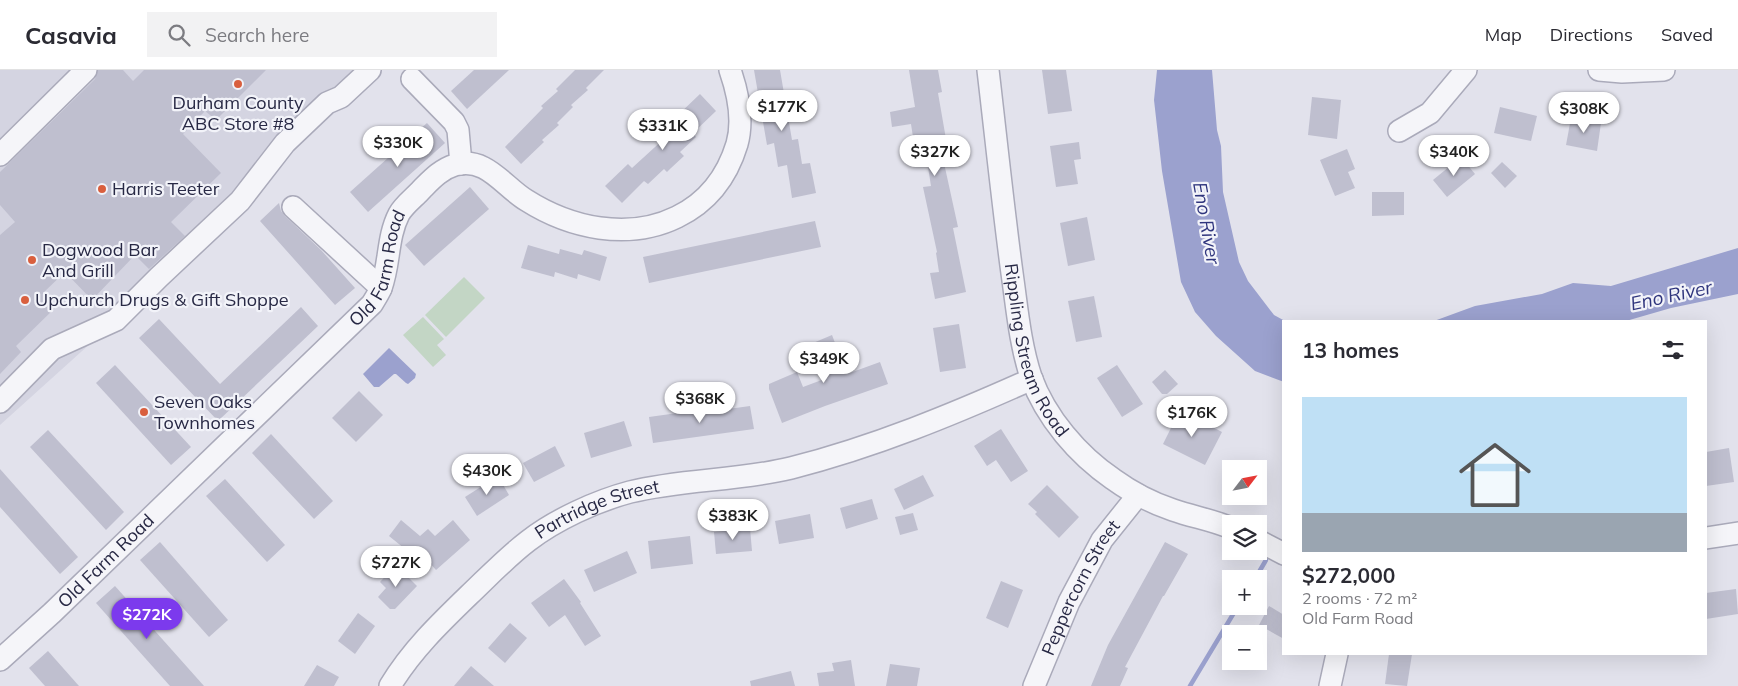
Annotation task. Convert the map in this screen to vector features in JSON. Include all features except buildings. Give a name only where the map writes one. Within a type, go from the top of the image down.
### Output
[{"type":"street","points":[[0,155],[86,70]]},
{"type":"street","points":[[0,402],[52,349],[116,320],[240,201],[285,143],[327,104],[341,97],[370,70]]},
{"type":"street","points":[[412,79],[454,122],[458,130],[461,164],[481,166],[490,171],[525,200],[558,217],[575,223],[615,230],[632,230],[650,228],[686,213],[713,191],[732,160],[738,142],[740,108],[730,70]]},
{"type":"street","name":"Rippling Stream Road","points":[[988,70],[1019,325],[1024,353],[1032,378],[1042,399],[1054,419],[1082,454],[1098,469],[1138,495],[1174,510],[1222,525]]},
{"type":"street","points":[[1399,131],[1430,113],[1466,70]]},
{"type":"street","points":[[1599,70],[1630,72],[1664,70]]},
{"type":"street","name":"Old Farm Road","points":[[0,660],[52,613],[372,304],[381,288],[392,235],[400,214],[436,175],[455,165],[461,164]]},
{"type":"street","points":[[293,207],[381,288]]},
{"type":"street","name":"Partridge Street","points":[[390,686],[422,642],[505,562],[527,542],[583,510],[630,492],[767,474],[792,468],[925,425],[1032,378]]},
{"type":"street","name":"Peppercorn Street","points":[[1034,686],[1069,602],[1102,540],[1138,495]]},
{"type":"street","points":[[1707,538],[1738,533]]},
{"type":"street","points":[[1267,544],[1282,553]]},
{"type":"street","points":[[1330,686],[1337,655]]},
{"type":"shaded area","points":[[0,70],[371,70],[112,324],[0,425]]},
{"type":"green space","points":[[464,277],[485,298],[446,337],[425,315]]},
{"type":"green space","points":[[423,317],[444,339],[437,345],[446,355],[433,367],[403,335]]},
{"type":"water","name":"Eno River","points":[[1157,70],[1212,70],[1217,130],[1221,146],[1223,192],[1239,262],[1248,281],[1274,315],[1283,320],[1282,381],[1255,371],[1216,336],[1195,312],[1181,282],[1162,171],[1154,100]]},
{"type":"water","name":"Eno River","points":[[1738,248],[1738,294],[1671,308],[1629,320],[1437,320],[1475,306],[1542,294],[1573,283],[1611,286]]},
{"type":"water","points":[[389,348],[416,374],[415,378],[408,384],[394,374],[379,387],[374,387],[363,374]]},
{"type":"waterway","points":[[1260,570],[1266,560]]},
{"type":"waterway","points":[[1190,686],[1233,615]]},
{"type":"place","name":"Durham County ABC Store #8","points":[[238,84]]},
{"type":"place","name":"Harris Teeter","points":[[102,189]]},
{"type":"place","name":"Dogwood Bar And Grill","points":[[32,260]]},
{"type":"place","name":"Upchurch Drugs & Gift Shoppe","points":[[25,300]]},
{"type":"place","name":"Seven Oaks Townhomes","points":[[144,412]]}]
